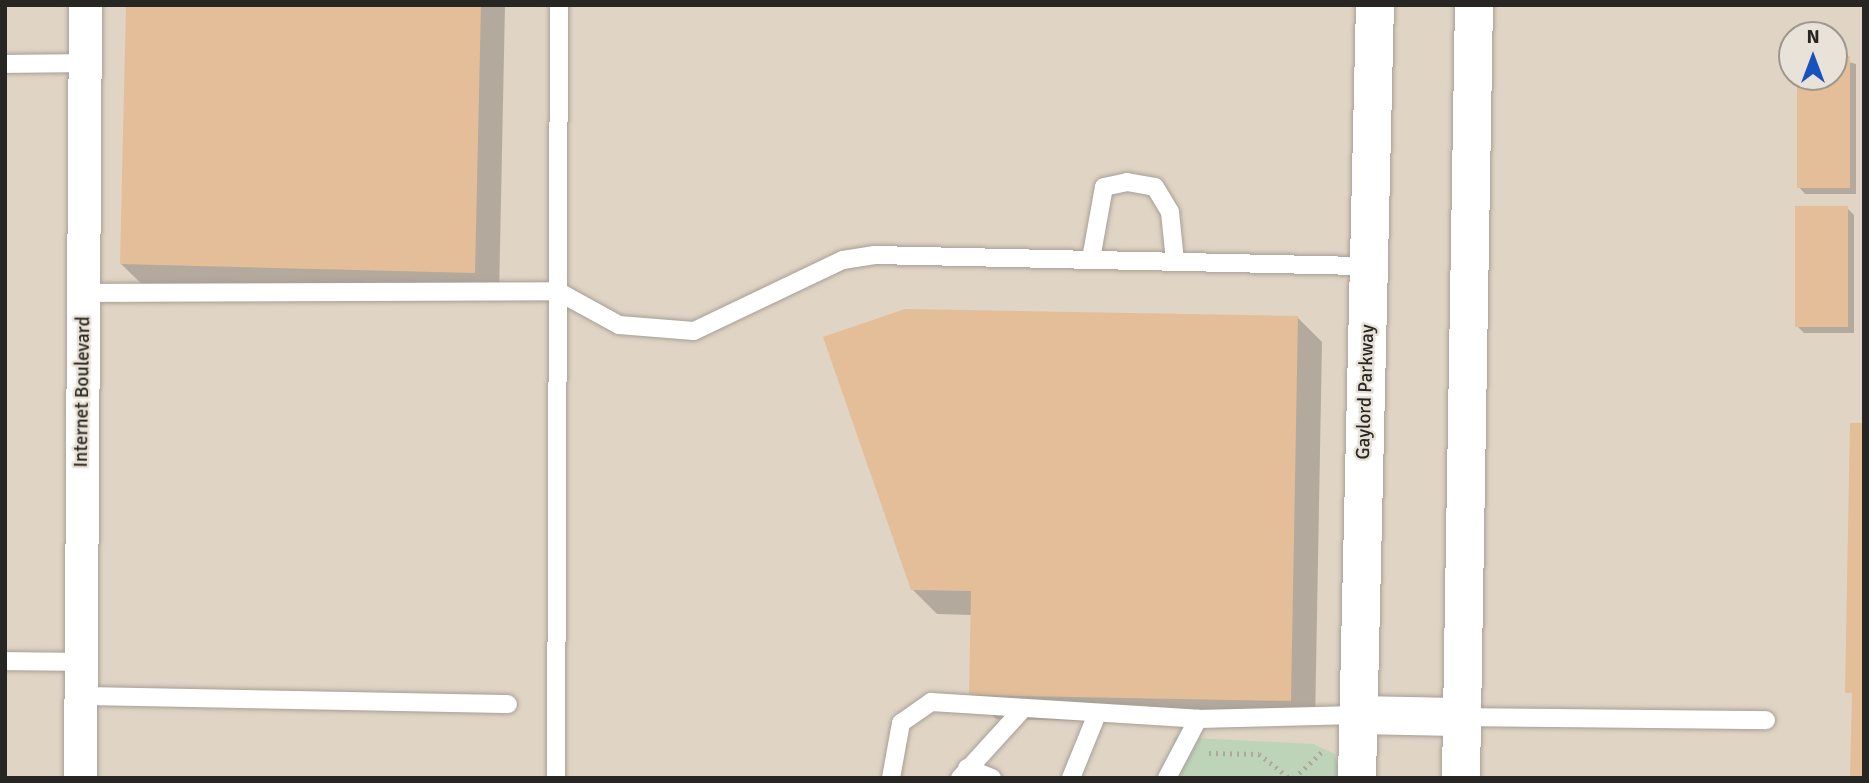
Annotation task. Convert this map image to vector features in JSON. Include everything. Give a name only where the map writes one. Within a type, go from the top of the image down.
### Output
[{"type":"street","name":"Internet Boulevard","points":[[80,778],[85,5]]},
{"type":"street","name":"Gaylord Parkway","points":[[1357,778],[1375,5]]},
{"type":"street","points":[[1461,778],[1474,5]]},
{"type":"street","points":[[1357,715],[1462,716]]},
{"type":"lane","points":[[556,778],[559,5]]},
{"type":"lane","points":[[5,64],[85,63]]},
{"type":"lane","points":[[1091,260],[1104,187],[1127,182],[1155,187],[1170,212],[1175,261]]},
{"type":"lane","points":[[84,293],[557,291],[619,325],[694,331],[843,260],[875,255],[1370,266]]},
{"type":"lane","points":[[5,661],[82,662]]},
{"type":"lane","points":[[82,696],[508,704]]},
{"type":"lane","points":[[891,778],[901,723],[931,702],[1021,711],[1198,719],[1357,715]]},
{"type":"lane","points":[[963,773],[1021,711]]},
{"type":"lane","points":[[1071,778],[1097,714]]},
{"type":"lane","points":[[1462,716],[1766,720]]},
{"type":"lane","points":[[1167,778],[1198,719]]},
{"type":"lane","points":[[963,773],[992,778]]},
{"type":"path","points":[[1203,758],[1212,751],[1259,754],[1292,778],[1326,748]]},
{"type":"shaded area","points":[[5,5],[1864,5],[1864,778],[5,778]]},
{"type":"green space","points":[[1174,737],[1313,744],[1335,754],[1340,778],[1172,778]]},
{"type":"building","points":[[126,5],[481,5],[475,273],[120,264]]},
{"type":"building","points":[[1850,56],[1850,188],[1797,188],[1797,91],[1848,91]]},
{"type":"building","points":[[1795,206],[1848,206],[1848,327],[1795,327]]},
{"type":"building","points":[[905,309],[1298,316],[1291,701],[969,695],[971,591],[911,590],[823,337]]},
{"type":"building","points":[[1850,423],[1864,423],[1864,778],[1850,778],[1852,693],[1845,693]]}]
